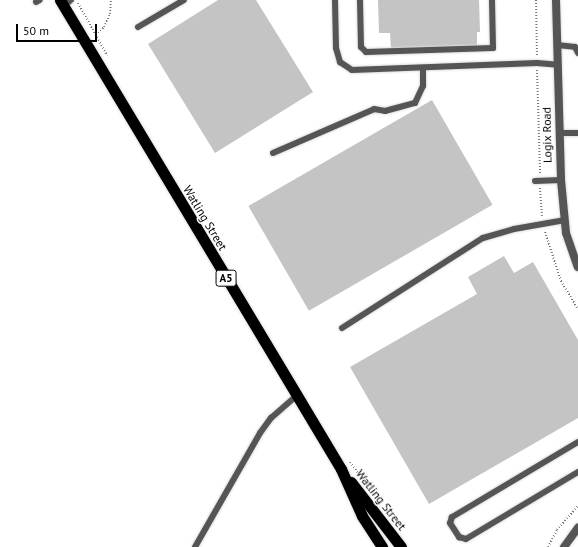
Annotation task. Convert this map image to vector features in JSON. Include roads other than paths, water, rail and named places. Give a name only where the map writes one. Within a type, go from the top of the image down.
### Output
[{"type":"highway","name":"Watling Street","points":[[65,2],[296,396],[341,469],[401,547]]},
{"type":"highway","name":"Watling Street","points":[[341,469],[362,516],[382,547]]},
{"type":"street","name":"Logix Road","points":[[556,0],[561,180],[566,233],[578,267]]},
{"type":"street","points":[[564,547],[578,528]]},
{"type":"lane","points":[[138,27],[184,0]]},
{"type":"lane","points":[[335,0],[336,48],[340,62],[352,70],[537,63],[558,65]]},
{"type":"lane","points":[[360,0],[361,47],[366,52],[493,48],[492,0]]},
{"type":"lane","points":[[557,45],[575,47],[578,53]]},
{"type":"lane","points":[[272,153],[374,109],[385,111],[415,103],[423,86],[423,68]]},
{"type":"lane","points":[[559,133],[578,133]]},
{"type":"lane","points":[[537,181],[561,180]]},
{"type":"lane","points":[[342,328],[483,238],[565,220]]},
{"type":"lane","points":[[195,547],[264,428],[271,418],[296,396]]},
{"type":"lane","points":[[578,442],[452,517],[450,523],[459,537],[466,539],[578,472]]}]
